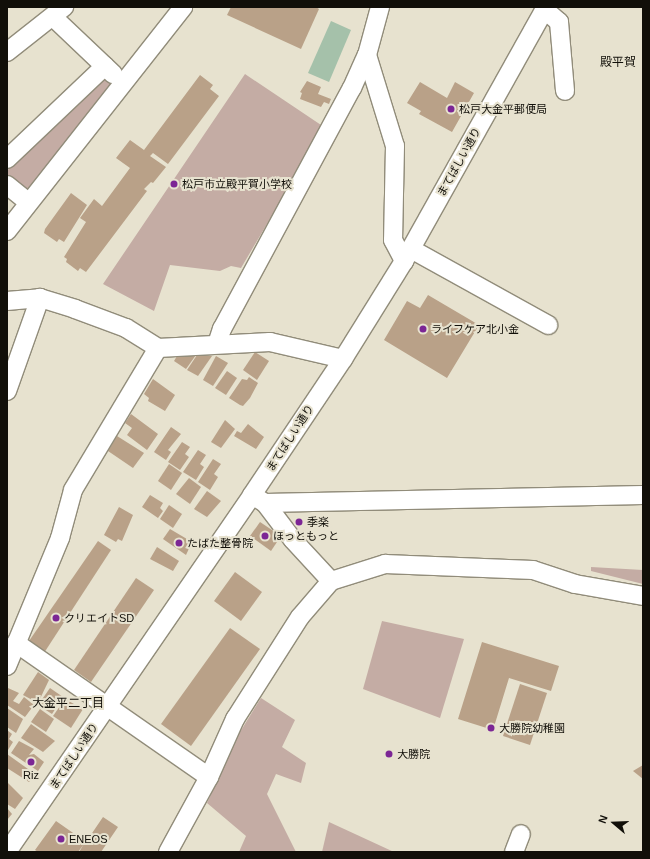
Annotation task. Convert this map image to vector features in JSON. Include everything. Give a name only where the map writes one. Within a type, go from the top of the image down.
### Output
[{"type":"street","points":[[7,231],[28,202],[183,7]]},
{"type":"street","points":[[217,344],[222,329],[352,88],[367,55],[377,8]]},
{"type":"street","points":[[545,8],[559,22],[565,91]]},
{"type":"street","name":"まてばしい通り","points":[[7,852],[108,706],[258,499],[407,255],[545,8]]},
{"type":"street","points":[[7,52],[58,12],[122,84]]},
{"type":"street","points":[[367,55],[395,146],[393,240],[407,255],[548,325]]},
{"type":"street","points":[[7,159],[105,66]]},
{"type":"street","points":[[7,185],[28,202]]},
{"type":"street","points":[[7,300],[40,298],[126,328],[158,348],[270,342],[343,359]]},
{"type":"street","points":[[7,392],[40,298]]},
{"type":"street","points":[[7,666],[60,538],[73,490],[158,348]]},
{"type":"street","points":[[258,499],[643,495]]},
{"type":"street","points":[[258,499],[331,580]]},
{"type":"street","points":[[168,852],[209,777],[235,719],[300,618],[331,580],[385,564],[525,570],[575,584],[643,596]]},
{"type":"street","points":[[16,643],[209,777]]},
{"type":"street","points":[[514,852],[521,834]]},
{"type":"shaded area","points":[[331,21],[351,30],[329,82],[308,73]]},
{"type":"shaded area","points":[[245,74],[324,127],[241,268],[231,266],[220,271],[170,265],[154,311],[103,284]]},
{"type":"shaded area","points":[[99,76],[114,84],[29,194],[7,177],[7,171],[36,137]]},
{"type":"shaded area","points":[[591,567],[643,570],[643,584],[591,571]]},
{"type":"shaded area","points":[[382,621],[464,639],[440,718],[363,689]]},
{"type":"shaded area","points":[[261,698],[295,720],[282,747],[306,763],[301,783],[276,774],[267,794],[296,852],[239,852],[246,836],[207,803],[240,732]]},
{"type":"shaded area","points":[[329,822],[394,852],[322,852]]},
{"type":"building","points":[[231,7],[316,7],[319,9],[301,49],[227,15]]},
{"type":"building","points":[[200,75],[213,85],[210,89],[219,96],[168,164],[153,153],[150,156],[166,167],[153,183],[151,182],[144,189],[147,191],[86,272],[80,268],[78,271],[66,262],[67,259],[64,257],[86,222],[80,218],[94,199],[102,206],[130,168],[116,158],[130,140],[144,150]]},
{"type":"building","points":[[307,81],[321,87],[318,94],[331,99],[329,104],[324,102],[321,107],[300,99],[302,93],[300,92]]},
{"type":"building","points":[[420,82],[447,98],[455,82],[474,93],[452,132],[419,114],[421,111],[407,103]]},
{"type":"building","points":[[71,193],[87,205],[64,242],[59,239],[57,242],[44,233],[45,229]]},
{"type":"building","points":[[428,295],[479,325],[447,378],[384,340],[407,301],[420,308]]},
{"type":"building","points":[[255,352],[269,361],[257,380],[243,370]]},
{"type":"building","points":[[196,355],[186,369],[174,361],[177,356]]},
{"type":"building","points":[[197,355],[212,356],[198,376],[187,370]]},
{"type":"building","points":[[216,356],[228,363],[213,386],[203,380]]},
{"type":"building","points":[[227,371],[237,378],[226,395],[215,388]]},
{"type":"building","points":[[249,377],[258,383],[250,398],[243,406],[229,398],[242,379],[247,380]]},
{"type":"building","points":[[153,379],[175,395],[165,411],[148,401],[149,398],[144,394]]},
{"type":"building","points":[[131,414],[158,434],[147,450],[127,435],[132,428],[125,423]]},
{"type":"building","points":[[225,420],[235,429],[221,448],[211,442]]},
{"type":"building","points":[[248,424],[264,437],[256,449],[234,436],[237,431],[241,433]]},
{"type":"building","points":[[171,427],[181,434],[168,450],[171,452],[166,460],[154,452]]},
{"type":"building","points":[[117,436],[144,453],[133,468],[108,451]]},
{"type":"building","points":[[182,442],[190,447],[185,454],[189,457],[180,470],[168,462]]},
{"type":"building","points":[[198,450],[206,455],[200,464],[204,467],[196,480],[183,472]]},
{"type":"building","points":[[213,459],[221,464],[214,474],[218,477],[210,490],[198,482]]},
{"type":"building","points":[[169,464],[182,473],[171,490],[158,481]]},
{"type":"building","points":[[189,478],[201,487],[190,504],[176,494]]},
{"type":"building","points":[[207,491],[221,501],[207,517],[194,509]]},
{"type":"building","points":[[150,495],[163,503],[160,508],[163,511],[158,518],[142,507]]},
{"type":"building","points":[[169,505],[182,514],[173,528],[160,519]]},
{"type":"building","points":[[119,507],[133,515],[122,541],[118,539],[116,542],[104,535]]},
{"type":"building","points":[[260,522],[281,536],[271,551],[250,536]]},
{"type":"building","points":[[170,529],[192,542],[186,555],[163,539]]},
{"type":"building","name":"クリエイトSD","points":[[98,541],[111,550],[44,653],[29,641]]},
{"type":"building","points":[[157,547],[179,561],[173,571],[150,559]]},
{"type":"building","points":[[235,572],[262,592],[241,621],[214,601]]},
{"type":"building","points":[[136,578],[154,590],[91,682],[74,670]]},
{"type":"building","points":[[230,628],[260,649],[191,746],[161,724]]},
{"type":"building","points":[[482,642],[559,666],[551,691],[509,678],[493,730],[458,719]]},
{"type":"building","points":[[38,672],[49,680],[38,703],[23,695]]},
{"type":"building","points":[[520,684],[547,693],[530,745],[503,736]]},
{"type":"building","points":[[8,688],[19,693],[13,701],[19,704],[24,697],[34,705],[25,717],[7,705]]},
{"type":"building","points":[[50,688],[63,697],[52,714],[38,705]]},
{"type":"building","points":[[65,699],[83,709],[71,728],[53,716]]},
{"type":"building","points":[[7,708],[23,719],[16,733],[7,727]]},
{"type":"building","points":[[40,709],[54,719],[46,732],[31,722]]},
{"type":"building","points":[[31,724],[55,741],[43,752],[21,738]]},
{"type":"building","points":[[7,730],[12,734],[9,739],[13,742],[8,750]]},
{"type":"building","points":[[19,741],[34,749],[29,755],[34,754],[44,762],[38,771],[11,753]]},
{"type":"building","points":[[7,754],[35,774],[29,782],[7,768]]},
{"type":"building","points":[[643,765],[643,779],[633,771]]},
{"type":"building","points":[[7,782],[23,798],[15,809],[7,804]]},
{"type":"building","points":[[7,808],[12,814],[7,820]]},
{"type":"building","points":[[103,817],[118,827],[101,852],[79,852],[84,844],[78,852],[38,852],[35,850],[56,821],[86,842]]},
{"type":"place","name":"松戸大金平郵便局","points":[[451,109]]},
{"type":"place","name":"松戸市立殿平賀小学校","points":[[174,184]]},
{"type":"place","name":"ライフケア北小金","points":[[423,329]]},
{"type":"place","name":"季楽","points":[[299,522]]},
{"type":"place","name":"ほっともっと","points":[[265,536]]},
{"type":"place","name":"たばた整骨院","points":[[179,543]]},
{"type":"place","name":"クリエイトSD","points":[[56,618]]},
{"type":"place","name":"大勝院幼稚園","points":[[491,728]]},
{"type":"place","name":"大勝院","points":[[389,754]]},
{"type":"place","name":"Riz","points":[[31,762]]},
{"type":"place","name":"ENEOS","points":[[61,839]]},
{"type":"district","name":"殿平賀","points":[[618,63]]},
{"type":"district","name":"大金平二丁目","points":[[68,704]]}]
